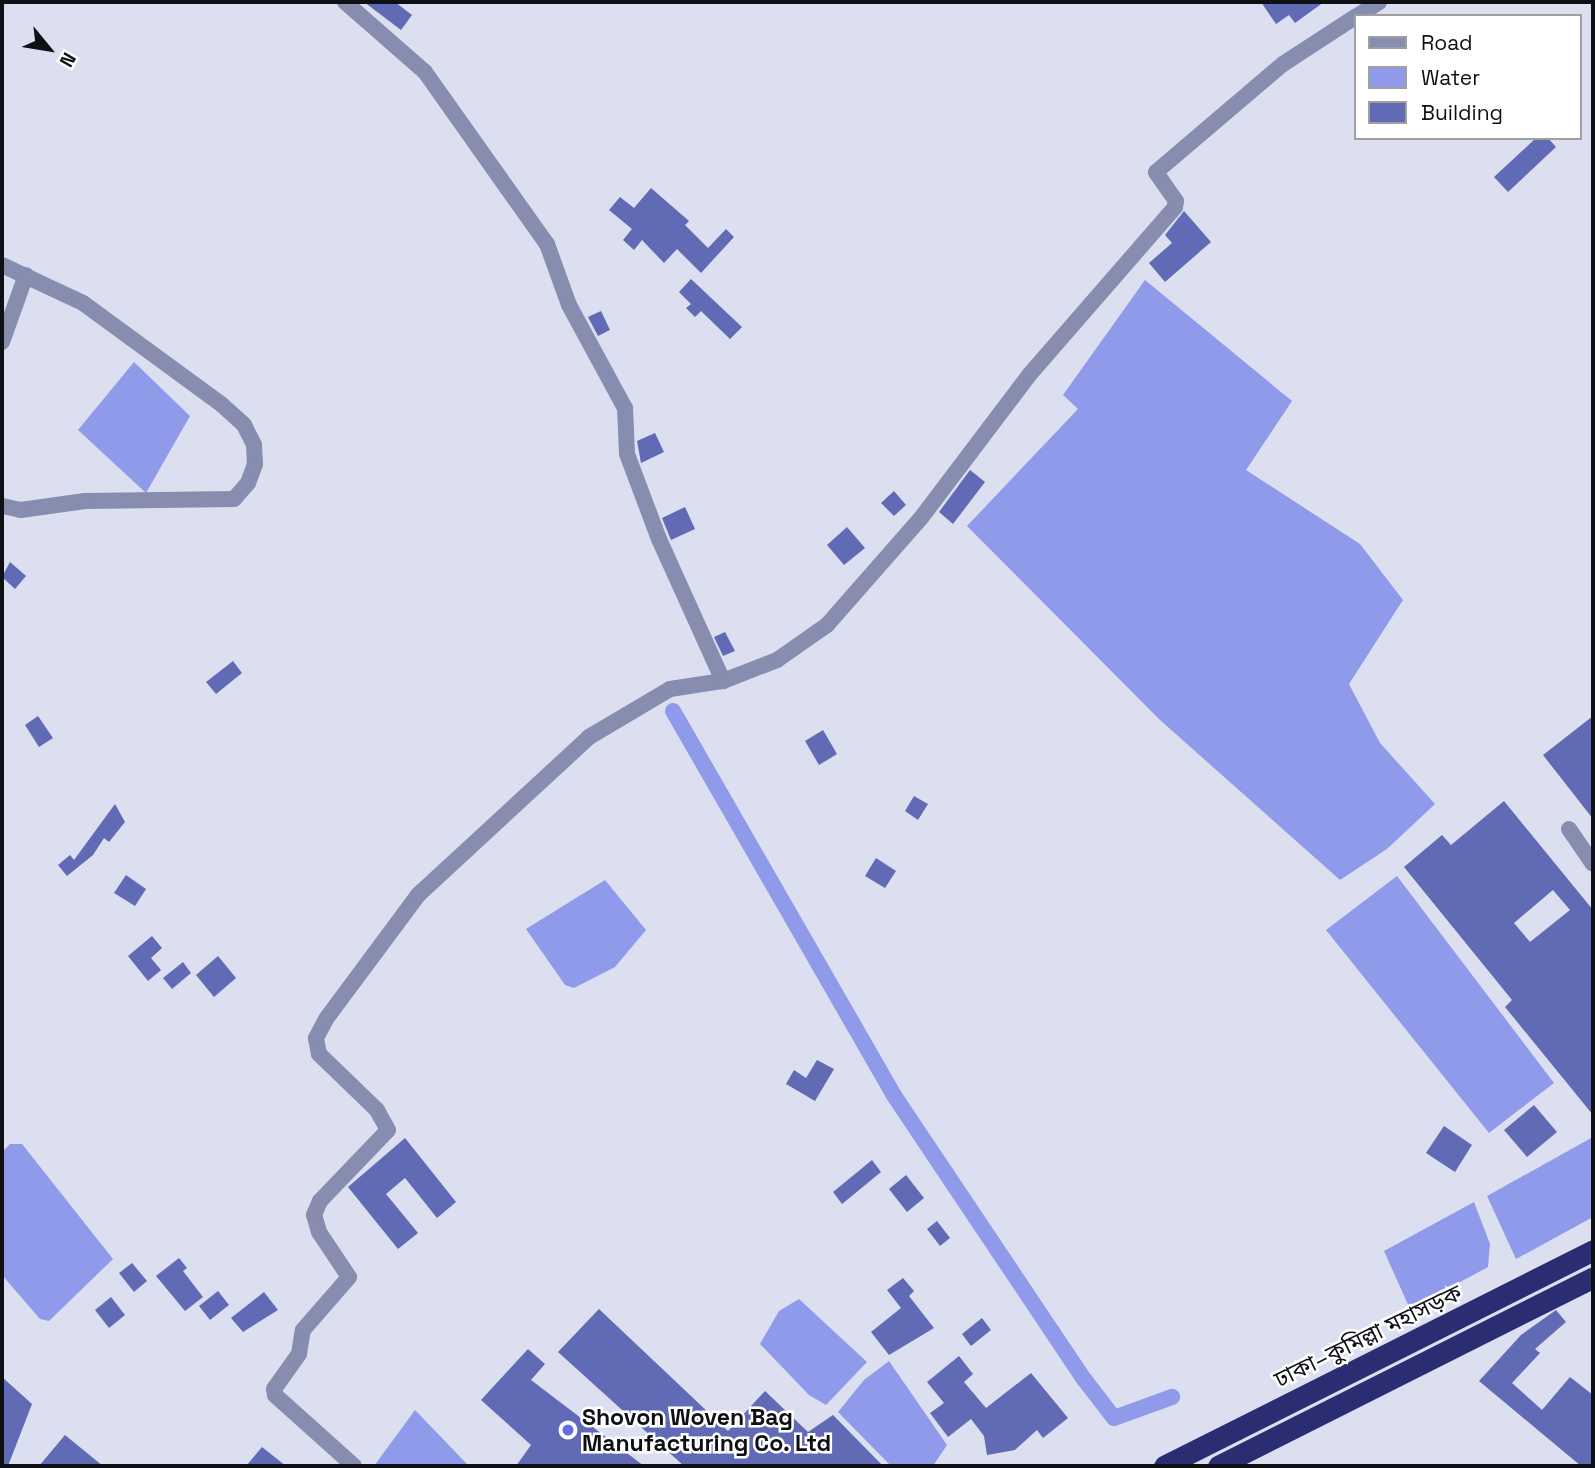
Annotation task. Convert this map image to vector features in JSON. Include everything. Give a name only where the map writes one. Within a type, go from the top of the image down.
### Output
[{"type":"highway","name":"ঢাকা–কুমিল্লা মহাসড়ক","points":[[1164,1466],[1593,1250]]},
{"type":"highway","points":[[1218,1466],[1593,1277]]},
{"type":"street","points":[[345,2],[425,72],[547,244],[569,305],[625,408],[627,454],[659,539],[723,681]]},
{"type":"street","points":[[1359,14],[1379,2]]},
{"type":"street","points":[[354,1466],[275,1395],[274,1389],[299,1354],[303,1330],[349,1277],[319,1232],[314,1215],[320,1201],[388,1130],[377,1110],[319,1054],[316,1038],[418,895],[589,737],[670,688],[723,681],[777,660],[827,625],[921,518],[1030,374],[1175,207],[1176,201],[1157,179],[1156,172],[1283,64],[1354,17]]},
{"type":"street","points":[[2,265],[83,303],[221,404],[244,425],[254,445],[255,464],[248,483],[234,499],[85,501],[21,510],[2,506]]},
{"type":"street","points":[[2,342],[26,275]]},
{"type":"street","points":[[1569,829],[1593,864]]},
{"type":"water","points":[[1145,280],[1292,401],[1246,470],[1360,544],[1403,600],[1349,684],[1380,743],[1435,804],[1387,849],[1340,880],[1160,720],[967,526],[1078,409],[1063,395]]},
{"type":"water","points":[[134,362],[190,416],[146,493],[78,430]]},
{"type":"water","points":[[1397,876],[1554,1083],[1489,1133],[1326,930]]},
{"type":"water","points":[[605,880],[646,930],[615,967],[574,988],[565,985],[526,929]]},
{"type":"water","points":[[1593,1137],[1593,1217],[1516,1259],[1487,1196]]},
{"type":"water","points":[[10,1144],[22,1144],[113,1259],[49,1321],[40,1319],[2,1275],[2,1152]]},
{"type":"water","points":[[1474,1202],[1490,1244],[1488,1267],[1410,1309],[1384,1251]]},
{"type":"water","points":[[799,1299],[867,1362],[826,1405],[809,1395],[760,1344],[779,1311]]},
{"type":"water","points":[[889,1361],[947,1445],[933,1466],[891,1466],[838,1412],[864,1380]]},
{"type":"water","points":[[415,1410],[467,1464],[468,1466],[374,1466]]},
{"type":"building","points":[[364,2],[395,2],[412,15],[401,30]]},
{"type":"building","points":[[1261,2],[1324,2],[1295,23],[1289,15],[1276,24]]},
{"type":"building","points":[[1534,140],[1550,140],[1556,147],[1508,192],[1494,177]]},
{"type":"building","points":[[651,188],[689,221],[685,225],[708,248],[726,229],[734,237],[701,273],[677,249],[664,263],[642,240],[634,250],[623,240],[632,229],[609,210],[620,197],[634,208]]},
{"type":"building","points":[[1184,211],[1211,242],[1165,282],[1149,263],[1172,243],[1165,235]]},
{"type":"building","points":[[691,279],[742,327],[730,339],[701,311],[695,317],[686,308],[691,304],[679,292]]},
{"type":"building","points":[[601,311],[610,330],[598,336],[588,317]]},
{"type":"building","points":[[655,433],[664,452],[641,463],[637,441]]},
{"type":"building","points":[[970,470],[985,482],[953,524],[939,512]]},
{"type":"building","points":[[894,491],[906,505],[894,516],[881,503]]},
{"type":"building","points":[[685,507],[695,529],[671,540],[662,518]]},
{"type":"building","points":[[847,527],[865,548],[844,565],[827,545]]},
{"type":"building","points":[[10,562],[26,576],[15,589],[2,577]]},
{"type":"building","points":[[725,632],[735,651],[723,656],[714,637]]},
{"type":"building","points":[[233,661],[242,673],[216,694],[206,682]]},
{"type":"building","points":[[38,716],[53,738],[39,747],[25,725]]},
{"type":"building","points":[[1593,716],[1593,819],[1543,755]]},
{"type":"building","points":[[823,730],[837,754],[819,765],[805,741]]},
{"type":"building","points":[[914,796],[928,804],[918,820],[905,811]]},
{"type":"building","points":[[1504,801],[1593,910],[1593,1115],[1505,1007],[1512,1000],[1404,867],[1442,835],[1451,845]],"holes":[[[1553,890],[1570,910],[1530,942],[1514,923]]]},
{"type":"building","points":[[115,804],[125,822],[109,842],[104,838],[93,855],[67,876],[58,865],[70,855],[74,860]]},
{"type":"building","points":[[876,858],[896,871],[885,888],[865,876]]},
{"type":"building","points":[[126,875],[146,889],[135,906],[114,893]]},
{"type":"building","points":[[152,936],[162,948],[151,958],[161,970],[148,981],[128,956]]},
{"type":"building","points":[[218,956],[236,978],[214,997],[196,975]]},
{"type":"building","points":[[183,962],[191,973],[172,989],[163,978]]},
{"type":"building","points":[[817,1060],[834,1069],[815,1101],[786,1084],[794,1070],[806,1078]]},
{"type":"building","points":[[1534,1105],[1557,1132],[1527,1157],[1504,1130]]},
{"type":"building","points":[[1444,1126],[1472,1145],[1455,1172],[1426,1153]]},
{"type":"building","points":[[405,1138],[456,1202],[437,1218],[405,1178],[386,1194],[418,1233],[398,1249],[348,1187]]},
{"type":"building","points":[[872,1160],[881,1172],[842,1204],[833,1192]]},
{"type":"building","points":[[906,1175],[924,1198],[907,1212],[889,1189]]},
{"type":"building","points":[[937,1221],[950,1238],[940,1246],[927,1229]]},
{"type":"building","points":[[179,1258],[187,1268],[183,1271],[203,1297],[185,1311],[156,1276]]},
{"type":"building","points":[[132,1263],[147,1281],[134,1292],[119,1273]]},
{"type":"building","points":[[903,1278],[914,1291],[909,1296],[934,1328],[889,1355],[871,1332],[901,1308],[887,1290]]},
{"type":"building","points":[[218,1291],[229,1305],[210,1320],[199,1306]]},
{"type":"building","points":[[264,1292],[278,1310],[243,1332],[231,1318]]},
{"type":"building","points":[[111,1297],[125,1315],[109,1328],[95,1310]]},
{"type":"building","points":[[599,1309],[728,1431],[765,1391],[808,1432],[833,1415],[883,1466],[684,1466],[558,1352]]},
{"type":"building","points":[[1556,1310],[1566,1322],[1535,1349],[1540,1353],[1512,1383],[1542,1410],[1570,1377],[1593,1395],[1593,1466],[1581,1466],[1479,1381],[1521,1335]]},
{"type":"building","points":[[982,1318],[991,1330],[971,1346],[962,1334]]},
{"type":"building","points":[[528,1349],[545,1364],[531,1380],[644,1466],[516,1466],[531,1445],[481,1400]]},
{"type":"building","points":[[959,1356],[973,1374],[964,1382],[986,1408],[1031,1373],[1068,1418],[1043,1438],[1037,1430],[1015,1450],[987,1455],[984,1436],[971,1419],[948,1437],[930,1413],[944,1403],[927,1382]]},
{"type":"building","points":[[2,1377],[32,1404],[8,1466],[2,1466]]},
{"type":"building","points":[[65,1435],[103,1466],[39,1466]]},
{"type":"building","points":[[262,1447],[286,1466],[246,1466]]},
{"type":"waterway","points":[[673,711],[893,1094],[1084,1379],[1114,1418],[1172,1397]]},
{"type":"place","name":"Shovon Woven Bag Manufacturing Co. Ltd","points":[[568,1430]]}]
